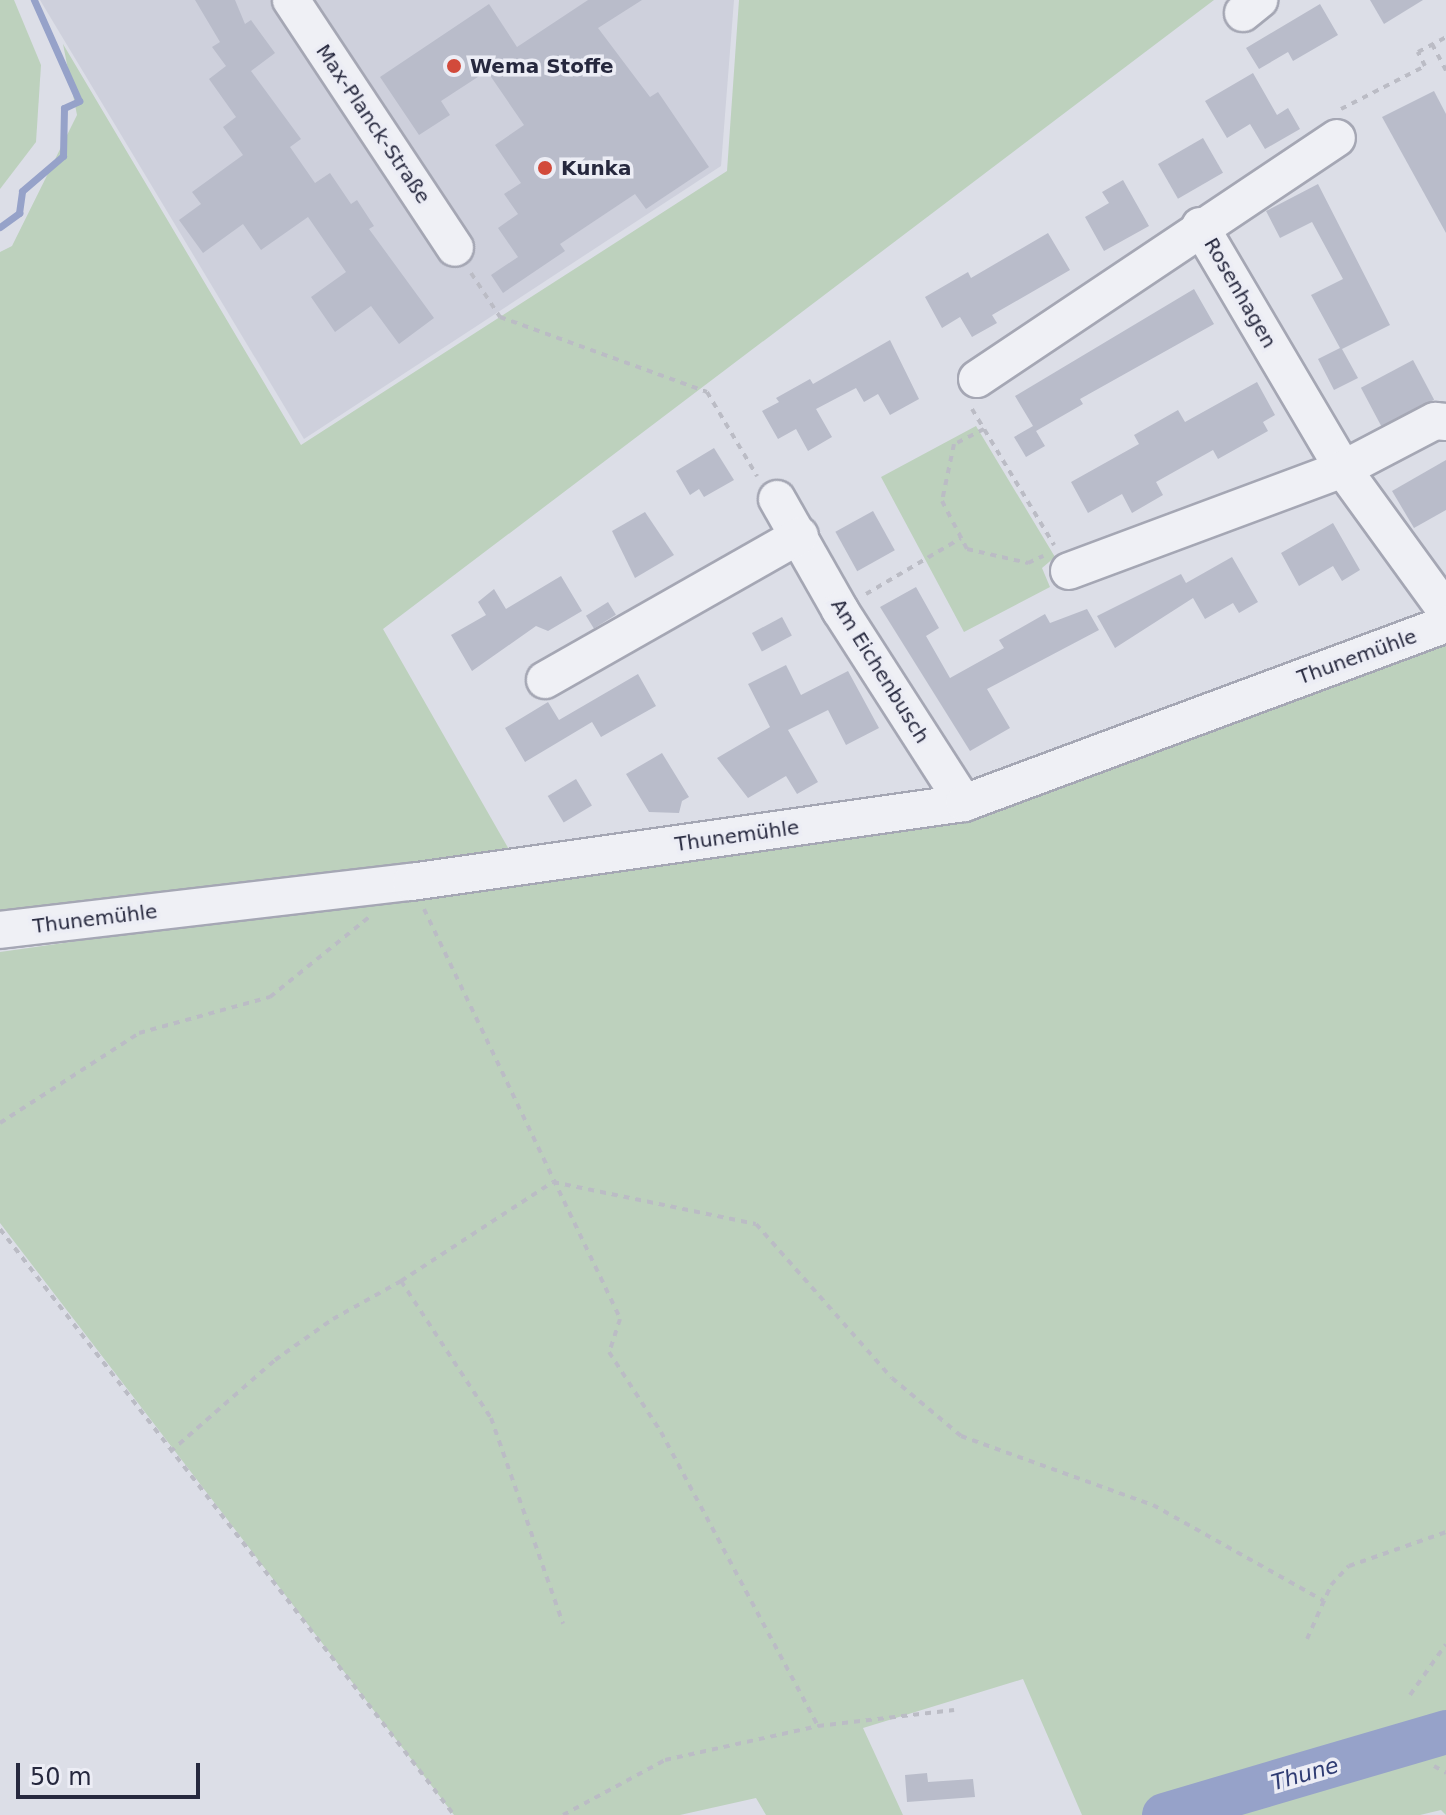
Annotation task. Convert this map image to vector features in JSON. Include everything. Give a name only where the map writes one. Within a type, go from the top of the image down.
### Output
[{"type":"street","name":"Max-Planck-Straße","points":[[291,0],[455,248]]},
{"type":"street","points":[[1200,226],[1337,138]]},
{"type":"street","name":"Rosenhagen","points":[[977,379],[1200,226],[1343,469],[1446,611]]},
{"type":"street","points":[[1069,571],[1343,469],[1435,421],[1446,422]]},
{"type":"street","name":"Am Eichenbusch","points":[[777,499],[840,610],[964,803]]},
{"type":"street","points":[[545,680],[800,535]]},
{"type":"street","name":"Thunemühle","points":[[0,930],[411,882],[964,803],[1446,624]]},
{"type":"path","points":[[1337,138],[1324,118],[1425,66],[1418,52],[1446,37]]},
{"type":"path","points":[[1432,44],[1446,70]]},
{"type":"path","points":[[455,248],[500,317],[707,392],[764,488],[777,499]]},
{"type":"path","points":[[977,379],[966,399],[1057,550],[1028,563],[967,549],[942,501],[954,444],[984,429]]},
{"type":"path","points":[[840,610],[961,538]]},
{"type":"path","points":[[411,882],[620,1319],[609,1352],[661,1432],[818,1726]]},
{"type":"path","points":[[0,1123],[139,1033],[270,997],[376,911]]},
{"type":"path","points":[[170,1452],[275,1360],[333,1319],[401,1281],[553,1182],[756,1224],[892,1378],[961,1436],[1153,1505],[1324,1601]]},
{"type":"path","points":[[0,1229],[454,1815]]},
{"type":"path","points":[[401,1281],[491,1418],[563,1624]]},
{"type":"path","points":[[1307,1639],[1324,1601],[1349,1566],[1446,1532]]},
{"type":"path","points":[[1410,1695],[1446,1644]]},
{"type":"path","points":[[563,1815],[665,1760],[818,1726],[954,1710]]},
{"type":"path","points":[[1434,1766],[1446,1773]]},
{"type":"shaded area","points":[[40,0],[734,0],[721,166],[304,439]]},
{"type":"green space","points":[[0,0],[14,0],[41,65],[36,142],[0,189]]},
{"type":"green space","points":[[739,0],[1214,0],[383,629],[511,853],[0,921],[0,252],[12,246],[77,115],[63,44],[301,445],[727,171]]},
{"type":"green space","points":[[976,426],[1055,557],[1042,568],[1050,587],[964,632],[881,477]]},
{"type":"green space","points":[[1446,627],[1446,1815],[1441,1810],[1420,1815],[1082,1815],[1023,1679],[863,1728],[903,1815],[766,1815],[756,1798],[680,1815],[454,1815],[0,1223],[0,952],[962,816]]},
{"type":"building","points":[[195,0],[235,0],[245,24],[251,20],[275,53],[251,71],[301,139],[290,147],[315,183],[330,173],[351,204],[357,200],[374,226],[369,229],[434,318],[399,344],[371,306],[335,332],[311,297],[346,272],[308,217],[261,250],[243,224],[203,253],[179,220],[201,204],[192,192],[243,155],[223,127],[236,117],[209,79],[226,66],[212,47],[220,42]]},
{"type":"building","points":[[588,0],[642,0],[598,28],[650,97],[658,92],[709,167],[646,209],[635,194],[560,244],[565,251],[503,293],[491,275],[518,257],[498,228],[518,214],[504,194],[521,183],[495,145],[524,125],[487,71],[441,101],[450,115],[419,135],[380,77],[489,4],[517,47]]},
{"type":"building","points":[[1370,0],[1423,0],[1384,24]]},
{"type":"building","points":[[1320,4],[1338,35],[1293,61],[1288,52],[1259,69],[1246,48]]},
{"type":"building","points":[[1253,73],[1277,115],[1288,108],[1300,129],[1265,149],[1250,124],[1227,138],[1205,101]]},
{"type":"building","points":[[1434,91],[1446,114],[1446,233],[1382,117]]},
{"type":"building","points":[[1203,138],[1223,173],[1178,199],[1158,164]]},
{"type":"building","points":[[1123,180],[1149,226],[1104,251],[1085,217],[1109,203],[1102,192]]},
{"type":"building","points":[[1318,184],[1390,325],[1342,349],[1358,378],[1334,390],[1318,359],[1340,348],[1311,295],[1343,279],[1312,222],[1280,238],[1266,211]]},
{"type":"building","points":[[1048,233],[1070,270],[992,315],[997,323],[972,337],[960,317],[942,328],[925,297],[968,272],[971,278]]},
{"type":"building","points":[[1194,289],[1214,324],[1080,399],[1083,404],[1036,431],[1045,446],[1026,457],[1014,437],[1033,426],[1015,396]]},
{"type":"building","points":[[890,340],[919,399],[890,415],[878,394],[864,402],[856,388],[816,409],[832,437],[808,451],[796,429],[778,439],[762,411],[779,402],[776,398],[810,379],[813,384]]},
{"type":"building","points":[[1413,360],[1434,400],[1382,427],[1361,388]]},
{"type":"building","points":[[1257,382],[1275,415],[1263,422],[1268,431],[1218,459],[1213,450],[1156,482],[1163,495],[1132,513],[1122,494],[1088,513],[1071,482],[1139,444],[1134,435],[1178,410],[1185,422]]},
{"type":"building","points":[[714,448],[734,480],[704,497],[699,489],[690,495],[676,471]]},
{"type":"building","points":[[1446,460],[1446,510],[1414,528],[1392,491]]},
{"type":"building","points":[[873,511],[895,550],[857,571],[835,532]]},
{"type":"building","points":[[645,512],[674,555],[635,578],[612,531]]},
{"type":"building","points":[[1333,523],[1360,570],[1342,581],[1333,566],[1299,586],[1281,553]]},
{"type":"building","points":[[1232,557],[1258,602],[1239,613],[1233,603],[1205,619],[1193,598],[1115,648],[1097,616],[1181,574],[1186,583]]},
{"type":"building","points":[[561,576],[582,611],[548,631],[536,626],[472,671],[451,635],[486,615],[478,602],[494,589],[506,609]]},
{"type":"building","points":[[916,587],[939,628],[926,636],[950,678],[1004,648],[999,640],[1045,614],[1050,623],[1087,609],[1099,630],[987,689],[1010,728],[970,751],[880,607]]},
{"type":"building","points":[[608,602],[616,615],[594,628],[586,616]]},
{"type":"building","points":[[782,617],[792,636],[762,652],[752,633]]},
{"type":"building","points":[[786,665],[801,695],[848,671],[879,728],[846,745],[828,710],[788,730],[818,782],[797,794],[786,776],[748,798],[717,758],[770,727],[748,684]]},
{"type":"building","points":[[638,674],[656,706],[601,737],[592,722],[525,762],[505,728],[548,702],[559,720]]},
{"type":"building","points":[[662,753],[689,797],[682,801],[679,813],[649,812],[626,774]]},
{"type":"building","points":[[576,779],[592,806],[564,823],[548,796]]},
{"type":"building","points":[[927,1773],[928,1782],[973,1779],[975,1797],[907,1802],[905,1775]]},
{"type":"waterway","points":[[0,227],[19,213],[22,191],[63,156],[64,108],[79,101],[34,0]]},
{"type":"waterway","name":"Thune","points":[[1164,1815],[1446,1732]]},
{"type":"place","name":"Wema Stoffe","points":[[454,66]]},
{"type":"place","name":"Kunka","points":[[545,168]]}]
